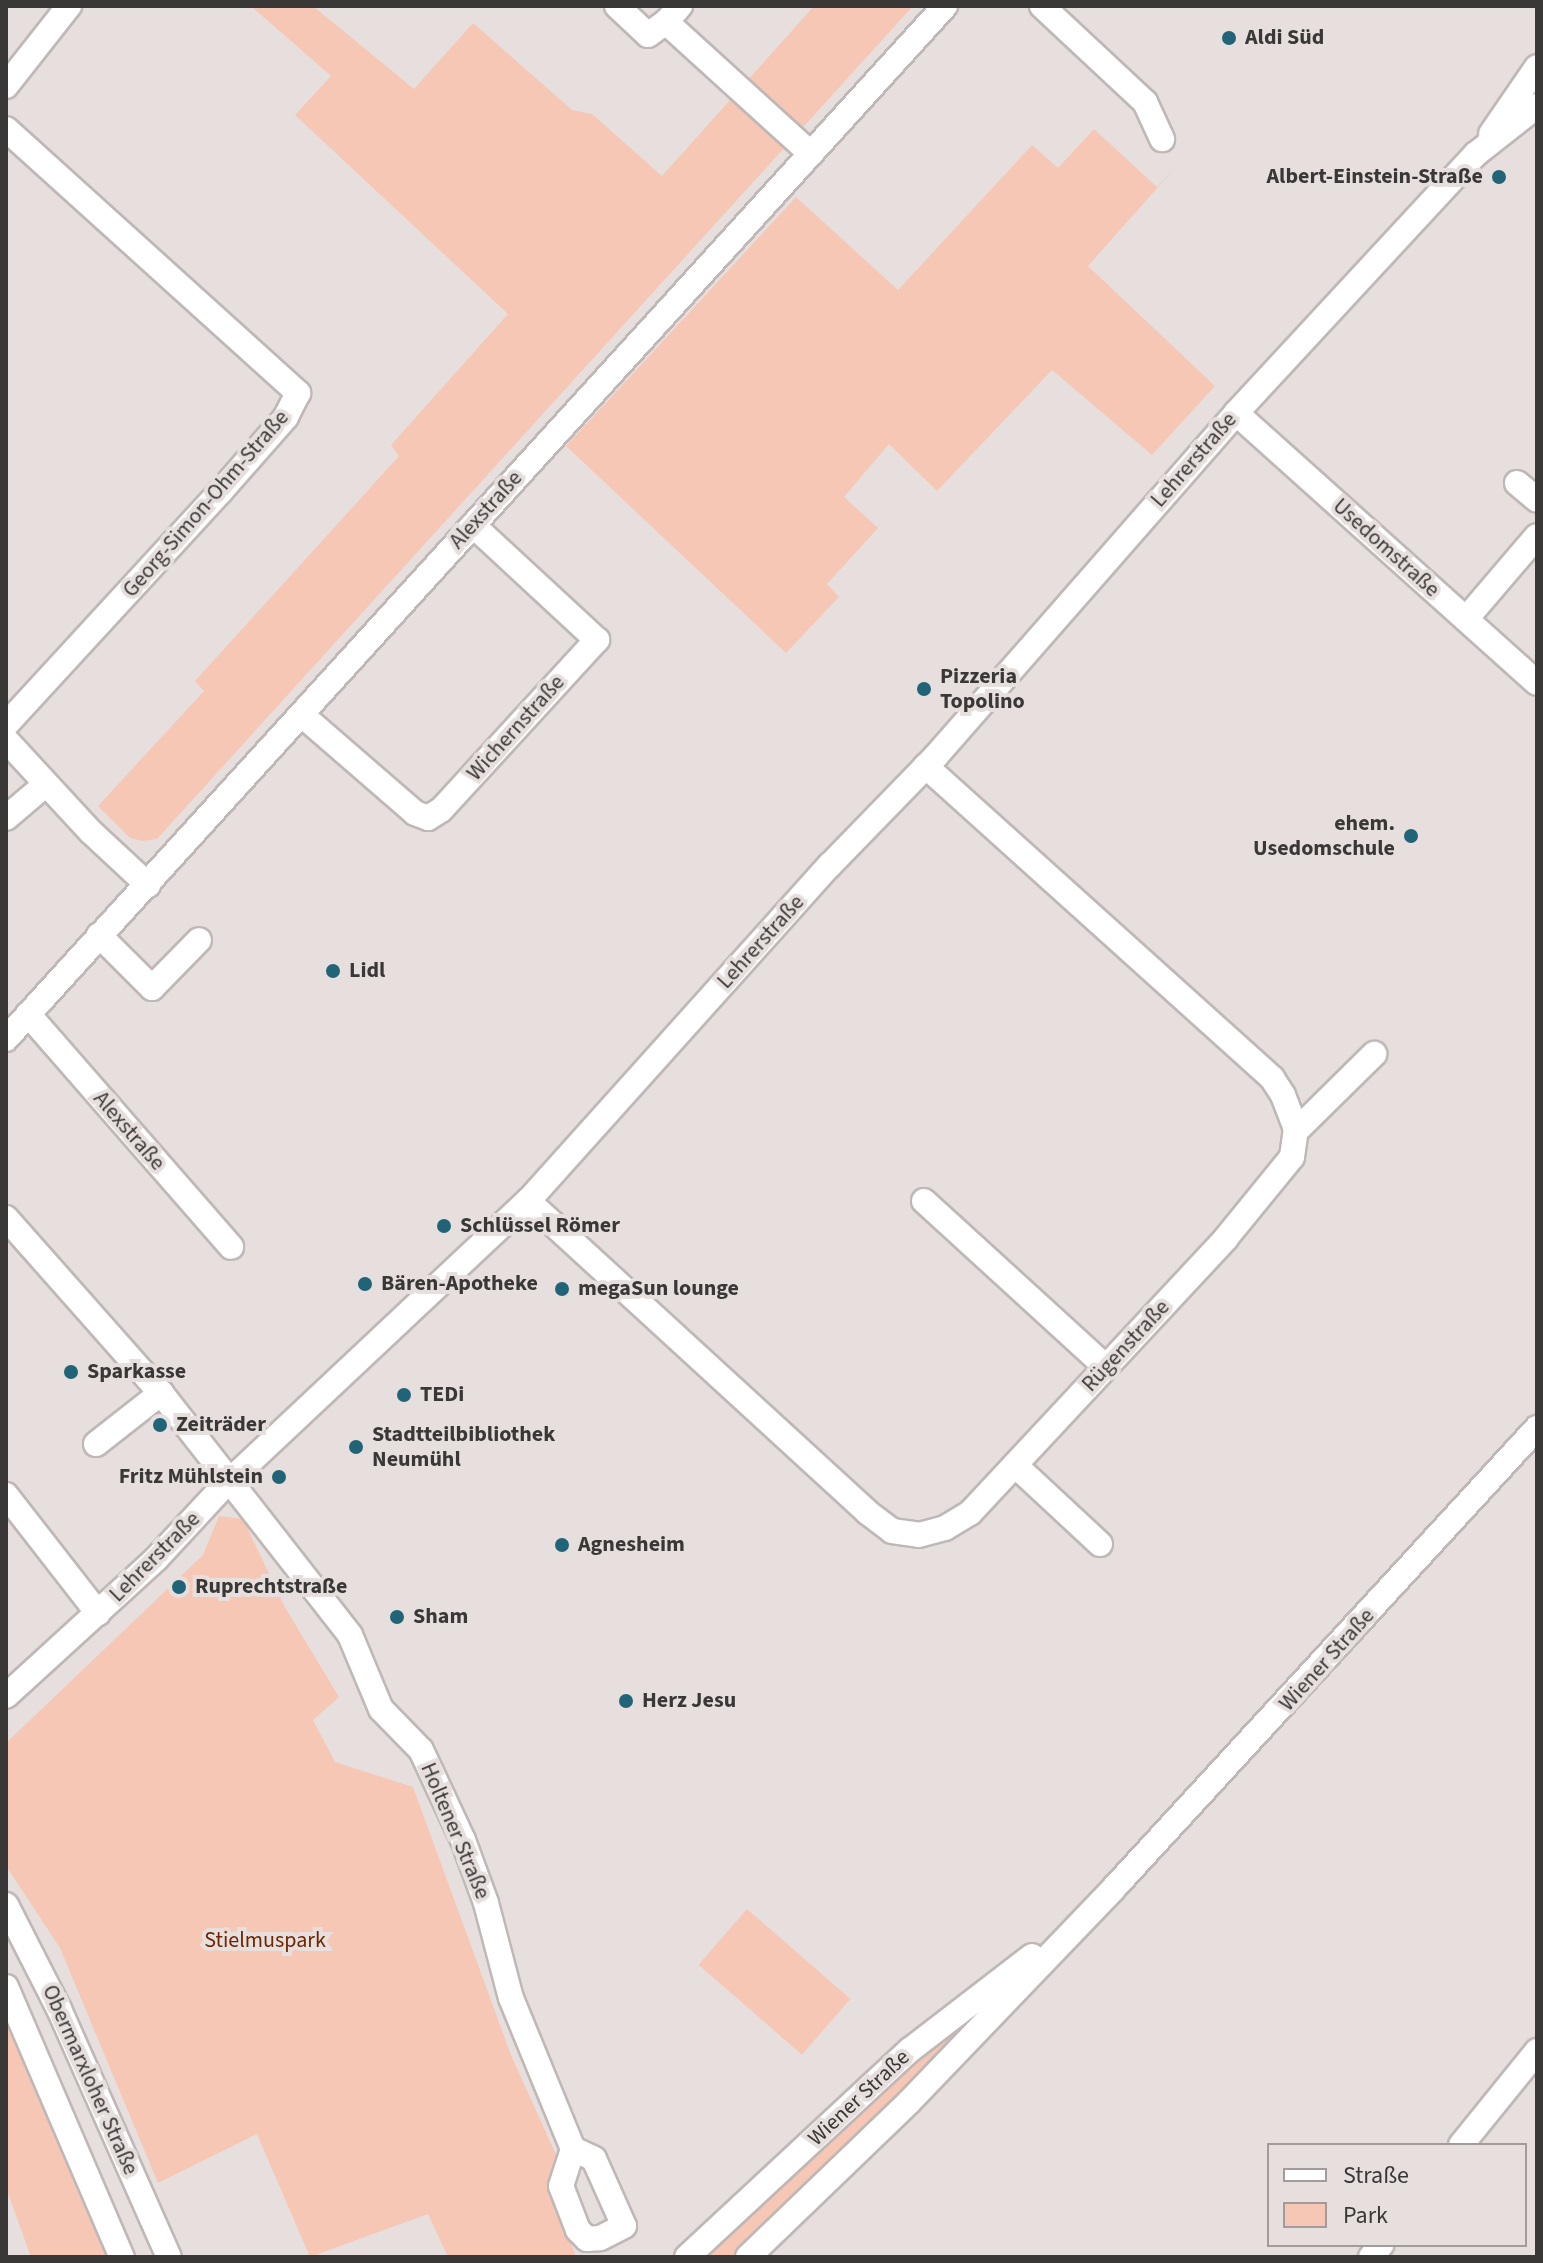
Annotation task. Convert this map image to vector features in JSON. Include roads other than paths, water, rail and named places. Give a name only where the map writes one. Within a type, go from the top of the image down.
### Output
[{"type":"street","points":[[6,86],[68,6]]},
{"type":"street","points":[[617,6],[648,35],[673,14],[811,154]]},
{"type":"street","name":"Alexstraße","points":[[6,1039],[945,6]]},
{"type":"street","points":[[1042,6],[1145,102],[1162,139]]},
{"type":"street","name":"Lehrerstraße","points":[[1480,151],[1537,67]]},
{"type":"street","name":"Lehrerstraße","points":[[6,1696],[156,1559],[230,1481],[528,1201],[830,865],[926,766],[1236,413],[1480,151],[1537,106]]},
{"type":"street","name":"Georg-Simon-Ohm-Straße","points":[[6,129],[298,393],[286,417],[221,491],[6,725]]},
{"type":"street","name":"Usedomstraße","points":[[1236,413],[1537,683]]},
{"type":"street","points":[[1517,483],[1537,500]]},
{"type":"street","name":"Wichernstraße","points":[[302,715],[415,813],[428,818],[441,810],[597,640],[473,525]]},
{"type":"street","points":[[1466,619],[1537,536]]},
{"type":"street","points":[[6,740],[91,832],[148,885]]},
{"type":"street","points":[[926,766],[1272,1078],[1291,1108],[1296,1131]]},
{"type":"street","points":[[6,818],[46,784]]},
{"type":"street","points":[[99,935],[152,988],[199,940]]},
{"type":"street","name":"Alexstraße","points":[[28,1014],[231,1247]]},
{"type":"street","points":[[1296,1131],[1374,1054]]},
{"type":"street","name":"Rügenstraße","points":[[528,1201],[867,1512],[892,1531],[919,1535],[945,1528],[970,1513],[1015,1465],[1284,1171],[1292,1157],[1296,1131]]},
{"type":"street","points":[[924,1201],[1106,1367]]},
{"type":"street","name":"Holtener Straße","points":[[6,1218],[161,1393],[230,1481],[350,1635],[381,1709],[421,1750],[463,1840],[486,1903],[511,1998],[573,2149]]},
{"type":"street","points":[[96,1444],[161,1393]]},
{"type":"street","name":"Wiener Straße","points":[[748,2257],[909,2102],[1114,1888],[1537,1428]]},
{"type":"street","points":[[1015,1465],[1100,1544]]},
{"type":"street","points":[[6,1495],[98,1613]]},
{"type":"street","name":"Wiener Straße","points":[[687,2257],[910,2050],[1114,1888]]},
{"type":"street","name":"Obermarxloher Straße","points":[[6,1905],[59,2009],[169,2257]]},
{"type":"street","name":"Obermarxloher Straße","points":[[6,1987],[122,2257]]},
{"type":"street","points":[[1463,2143],[1537,2051]]},
{"type":"place","name":"Aldi Süd","points":[[1229,38]]},
{"type":"place","name":"Albert-Einstein-Straße","points":[[1499,177]]},
{"type":"place","name":"Pizzeria Topolino","points":[[924,689]]},
{"type":"place","name":"ehem. Usedomschule","points":[[1411,836]]},
{"type":"place","name":"Lidl","points":[[333,971]]},
{"type":"place","name":"Schlüssel Römer","points":[[444,1226]]},
{"type":"place","name":"Bären-Apotheke","points":[[365,1284]]},
{"type":"place","name":"megaSun lounge","points":[[562,1289]]},
{"type":"place","name":"Sparkasse","points":[[71,1372]]},
{"type":"place","name":"TEDi","points":[[404,1395]]},
{"type":"place","name":"Zeiträder","points":[[160,1425]]},
{"type":"place","name":"Stadtteilbibliothek Neumühl","points":[[356,1447]]},
{"type":"place","name":"Fritz Mühlstein","points":[[279,1477]]},
{"type":"place","name":"Agnesheim","points":[[562,1545]]},
{"type":"place","name":"Ruprechtstraße","points":[[179,1587]]},
{"type":"place","name":"Sham","points":[[397,1617]]},
{"type":"place","name":"Herz Jesu","points":[[626,1701]]},
{"type":"park label","name":"Stielmuspark","points":[[265,1941]]}]
